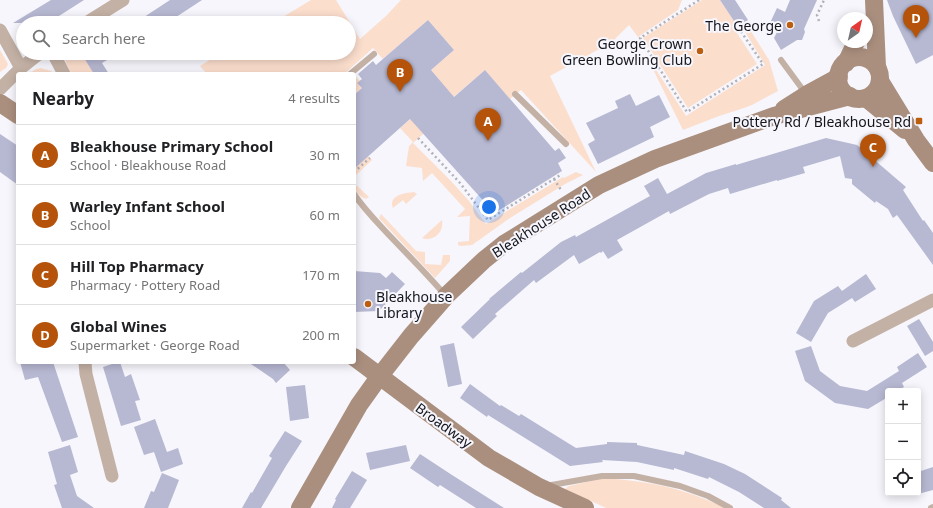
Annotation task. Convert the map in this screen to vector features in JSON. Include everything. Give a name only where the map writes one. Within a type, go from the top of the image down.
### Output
[{"type":"street","points":[[97,16],[123,0]]},
{"type":"street","points":[[858,97],[874,93],[877,89],[878,74],[871,8]]},
{"type":"street","points":[[0,30],[16,59]]},
{"type":"street","points":[[853,48],[842,70],[841,87],[846,93],[858,97],[916,140]]},
{"type":"street","points":[[842,70],[853,59],[864,58],[872,62],[916,140],[933,163]]},
{"type":"street","points":[[17,60],[21,68]]},
{"type":"street","points":[[17,72],[31,60]]},
{"type":"street","points":[[56,60],[63,72]]},
{"type":"street","name":"Bleakhouse Road","points":[[774,116],[842,70]]},
{"type":"street","points":[[0,89],[16,73]]},
{"type":"street","name":"Bleakhouse Road","points":[[300,508],[359,405],[379,377],[411,336],[446,297],[484,260],[504,244],[599,185],[655,159],[774,116],[858,97]]},
{"type":"street","points":[[0,103],[16,114]]},
{"type":"street","points":[[853,341],[933,300]]},
{"type":"street","name":"Broadway","points":[[356,359],[489,458],[539,487],[585,508]]},
{"type":"street","points":[[85,364],[86,374],[112,476]]},
{"type":"lane","points":[[352,72],[374,54]]},
{"type":"lane","points":[[781,60],[806,95]]},
{"type":"lane","points":[[515,94],[566,144]]},
{"type":"lane","points":[[356,201],[357,204],[370,215],[434,282],[446,297]]},
{"type":"lane","points":[[539,487],[602,476],[634,476],[680,486],[708,496],[730,508]]},
{"type":"path","points":[[699,0],[640,38],[687,112],[763,64],[738,27]]},
{"type":"path","points":[[819,21],[817,15],[824,0]]},
{"type":"path","points":[[418,138],[460,183],[488,220],[562,174]]},
{"type":"path","points":[[356,170],[370,158]]},
{"type":"shaded area","points":[[311,0],[336,0],[346,16],[285,16]]},
{"type":"shaded area","points":[[401,0],[682,0],[678,10],[638,37],[629,25],[612,42],[550,76],[596,172],[521,90],[510,99],[485,70],[435,113],[440,119],[413,143],[469,201],[486,224],[563,177],[564,178],[576,172],[583,175],[565,184],[510,218],[472,245],[458,245],[458,242],[469,241],[470,216],[457,217],[465,209],[432,173],[423,181],[422,168],[406,166],[409,146],[413,142],[400,128],[446,88],[431,70],[454,50],[428,20],[383,59],[373,48],[346,72],[205,72],[200,66],[210,60],[356,60],[356,32],[360,39],[386,16]]},
{"type":"shaded area","name":"George Crown Green Bowling Club","points":[[702,0],[720,0],[738,27],[735,30],[757,64],[688,108],[643,38]]},
{"type":"shaded area","points":[[745,22],[769,60],[778,91],[752,105],[683,130],[645,53],[686,116],[765,65],[741,25]]},
{"type":"shaded area","points":[[0,50],[8,64],[6,68],[0,72]]},
{"type":"shaded area","points":[[89,60],[93,72],[71,72],[66,61]]},
{"type":"shaded area","points":[[41,68],[52,72],[32,72]]},
{"type":"shaded area","points":[[356,77],[360,81],[357,83],[362,88],[356,93]]},
{"type":"shaded area","points":[[368,156],[372,160],[356,175],[356,167]]},
{"type":"shaded area","points":[[356,185],[369,197],[366,199],[356,192]]},
{"type":"shaded area","points":[[414,192],[417,194],[406,204],[403,200],[393,208],[392,204],[395,197]]},
{"type":"shaded area","points":[[381,214],[416,251],[425,252],[425,264],[441,265],[443,255],[450,255],[450,261],[435,278],[379,218]]},
{"type":"shaded area","points":[[442,220],[440,232],[437,235],[430,239],[422,238]]},
{"type":"shaded area","points":[[604,478],[636,481],[674,489],[705,499],[725,508],[606,508],[565,489],[569,486]]},
{"type":"building","points":[[51,0],[84,0],[59,16],[25,16]]},
{"type":"building","points":[[170,0],[202,0],[178,16],[146,16]]},
{"type":"building","points":[[720,0],[735,0],[748,20],[738,27]]},
{"type":"building","name":"The George","points":[[790,0],[817,0],[804,29],[805,32],[802,40],[797,40],[781,50],[774,38],[779,28],[770,23],[777,8],[785,12]]},
{"type":"building","points":[[887,0],[933,0],[933,55],[916,64]]},
{"type":"building","points":[[428,20],[454,50],[431,70],[454,97],[485,70],[555,151],[559,148],[566,158],[558,163],[562,171],[498,211],[493,203],[488,206],[410,119],[356,167],[356,93],[362,88],[357,83],[362,79],[358,74],[373,61],[376,65]]},
{"type":"building","points":[[85,60],[107,60],[102,63],[108,72],[93,72]]},
{"type":"building","points":[[630,94],[636,106],[659,95],[670,117],[650,127],[654,137],[598,164],[588,144],[595,140],[586,123],[618,108],[615,101]]},
{"type":"building","points":[[0,134],[16,145],[16,184],[0,172]]},
{"type":"building","points":[[826,138],[857,145],[906,187],[903,190],[923,221],[924,220],[933,233],[933,265],[897,215],[893,218],[888,209],[876,201],[875,203],[852,184],[852,179],[845,178],[840,156],[803,167],[805,173],[730,194],[728,188],[709,194],[670,214],[669,211],[617,240],[623,250],[608,259],[603,251],[579,264],[574,255],[536,283],[534,280],[495,314],[497,316],[473,339],[461,327],[489,299],[521,272],[522,273],[561,242],[575,235],[576,237],[650,196],[644,186],[658,178],[667,194],[706,173]]},
{"type":"building","points":[[356,271],[380,273],[386,278],[392,272],[405,284],[379,311],[356,312]]},
{"type":"building","points":[[866,274],[876,289],[855,302],[852,298],[828,313],[811,342],[796,333],[814,301],[838,286],[842,291]]},
{"type":"building","points":[[919,319],[933,342],[933,351],[925,356],[907,326]]},
{"type":"building","points":[[454,343],[462,384],[448,387],[440,346]]},
{"type":"building","points":[[811,346],[820,371],[840,386],[867,391],[899,371],[897,367],[918,353],[927,367],[902,383],[904,387],[902,388],[885,388],[885,399],[868,409],[835,403],[805,381],[795,351]]},
{"type":"building","points":[[21,364],[54,364],[78,437],[62,442],[38,377],[25,380]]},
{"type":"building","points":[[112,364],[121,364],[125,377],[131,374],[140,400],[135,401],[141,420],[121,426],[103,367]]},
{"type":"building","points":[[251,364],[285,364],[290,370],[276,383],[273,379]]},
{"type":"building","points":[[470,384],[500,406],[501,405],[519,416],[521,414],[576,448],[607,444],[607,442],[637,443],[637,445],[684,455],[685,451],[724,464],[745,474],[782,498],[781,500],[791,508],[764,508],[739,492],[709,477],[708,479],[674,468],[674,470],[637,462],[602,460],[603,462],[570,466],[488,415],[487,417],[460,398]]},
{"type":"building","points":[[305,385],[309,418],[290,421],[286,387]]},
{"type":"building","points":[[155,419],[167,452],[178,448],[183,464],[161,472],[154,452],[144,455],[134,427]]},
{"type":"building","points":[[285,431],[302,441],[261,508],[242,508],[272,458],[269,456]]},
{"type":"building","points":[[70,445],[78,472],[70,475],[77,496],[94,508],[62,508],[54,485],[57,484],[48,452]]},
{"type":"building","points":[[406,445],[410,461],[370,470],[366,453]]},
{"type":"building","points":[[420,454],[504,508],[476,508],[440,485],[438,487],[410,468]]},
{"type":"building","points":[[933,467],[933,490],[921,493],[921,471]]},
{"type":"building","points":[[352,471],[367,480],[350,508],[332,508],[336,500],[335,499]]},
{"type":"building","points":[[162,473],[179,480],[168,508],[144,508],[151,491],[154,492]]},
{"type":"place","name":"The George","points":[[790,25]]},
{"type":"place","name":"Global Wines","points":[[916,38]]},
{"type":"place","name":"George Crown Green Bowling Club","points":[[700,51]]},
{"type":"place","name":"Warley Infant School","points":[[400,92]]},
{"type":"place","name":"Pottery Rd / Bleakhouse Rd","points":[[919,121]]},
{"type":"place","name":"Bleakhouse Primary School","points":[[488,141]]},
{"type":"place","name":"Hill Top Pharmacy","points":[[873,167]]},
{"type":"place","name":"Bleakhouse Library","points":[[368,304]]}]
